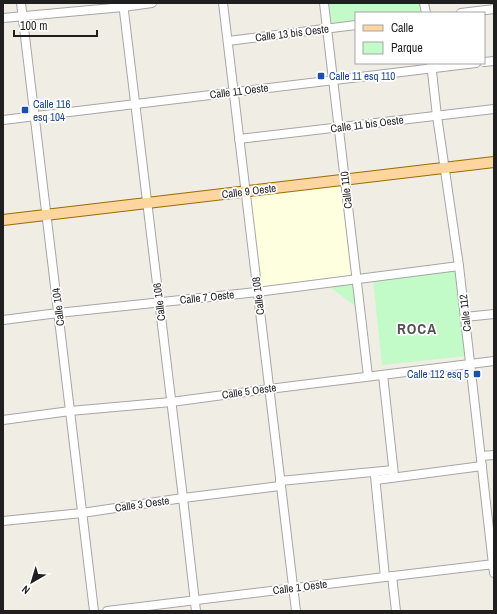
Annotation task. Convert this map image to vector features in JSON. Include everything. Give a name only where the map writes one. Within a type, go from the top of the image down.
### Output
[{"type":"main road","name":"Calle 9 Oeste","points":[[3,220],[494,162]]},
{"type":"street","name":"Calle 104","points":[[21,3],[94,611]]},
{"type":"street","points":[[3,18],[152,3]]},
{"type":"street","name":"Calle 108","points":[[223,3],[296,611]]},
{"type":"street","name":"Calle 110","points":[[324,3],[368,376]]},
{"type":"street","name":"Calle 106","points":[[123,5],[196,611]]},
{"type":"street","points":[[470,12],[494,9]]},
{"type":"street","name":"Calle 13 bis Oeste","points":[[228,41],[355,26]]},
{"type":"street","name":"Calle 11 Oeste","points":[[3,120],[333,80],[432,66],[461,64]]},
{"type":"street","name":"Calle 112","points":[[432,66],[437,116],[459,266],[494,573]]},
{"type":"street","name":"Calle 11 bis Oeste","points":[[239,139],[494,109]]},
{"type":"street","name":"Calle 7 Oeste","points":[[3,320],[257,292],[459,266]]},
{"type":"street","points":[[465,317],[494,314]]},
{"type":"street","name":"Calle 5 Oeste","points":[[3,420],[70,411],[171,402],[368,376],[494,362]]},
{"type":"street","points":[[383,375],[394,474]]},
{"type":"street","points":[[481,456],[494,455]]},
{"type":"street","name":"Calle 3 Oeste","points":[[3,521],[82,513],[280,483],[482,466]]},
{"type":"street","points":[[375,476],[388,576],[396,611]]},
{"type":"street","name":"Calle 1 Oeste","points":[[107,611],[494,564]]},
{"type":"shaded area","points":[[345,180],[357,279],[257,292],[245,192]]},
{"type":"green space","points":[[329,3],[421,3],[422,12],[355,12],[355,20],[332,23]]},
{"type":"green space","points":[[456,271],[466,356],[382,365],[373,280]]},
{"type":"green space","points":[[357,283],[359,309],[330,287]]},
{"type":"place","name":"Calle 11 esq 110","points":[[321,76]]},
{"type":"place","name":"Calle 116 esq 104","points":[[25,110]]},
{"type":"place","name":"Calle 112 esq 5","points":[[477,374]]},
{"type":"district","name":"ROCA","points":[[417,328]]}]
